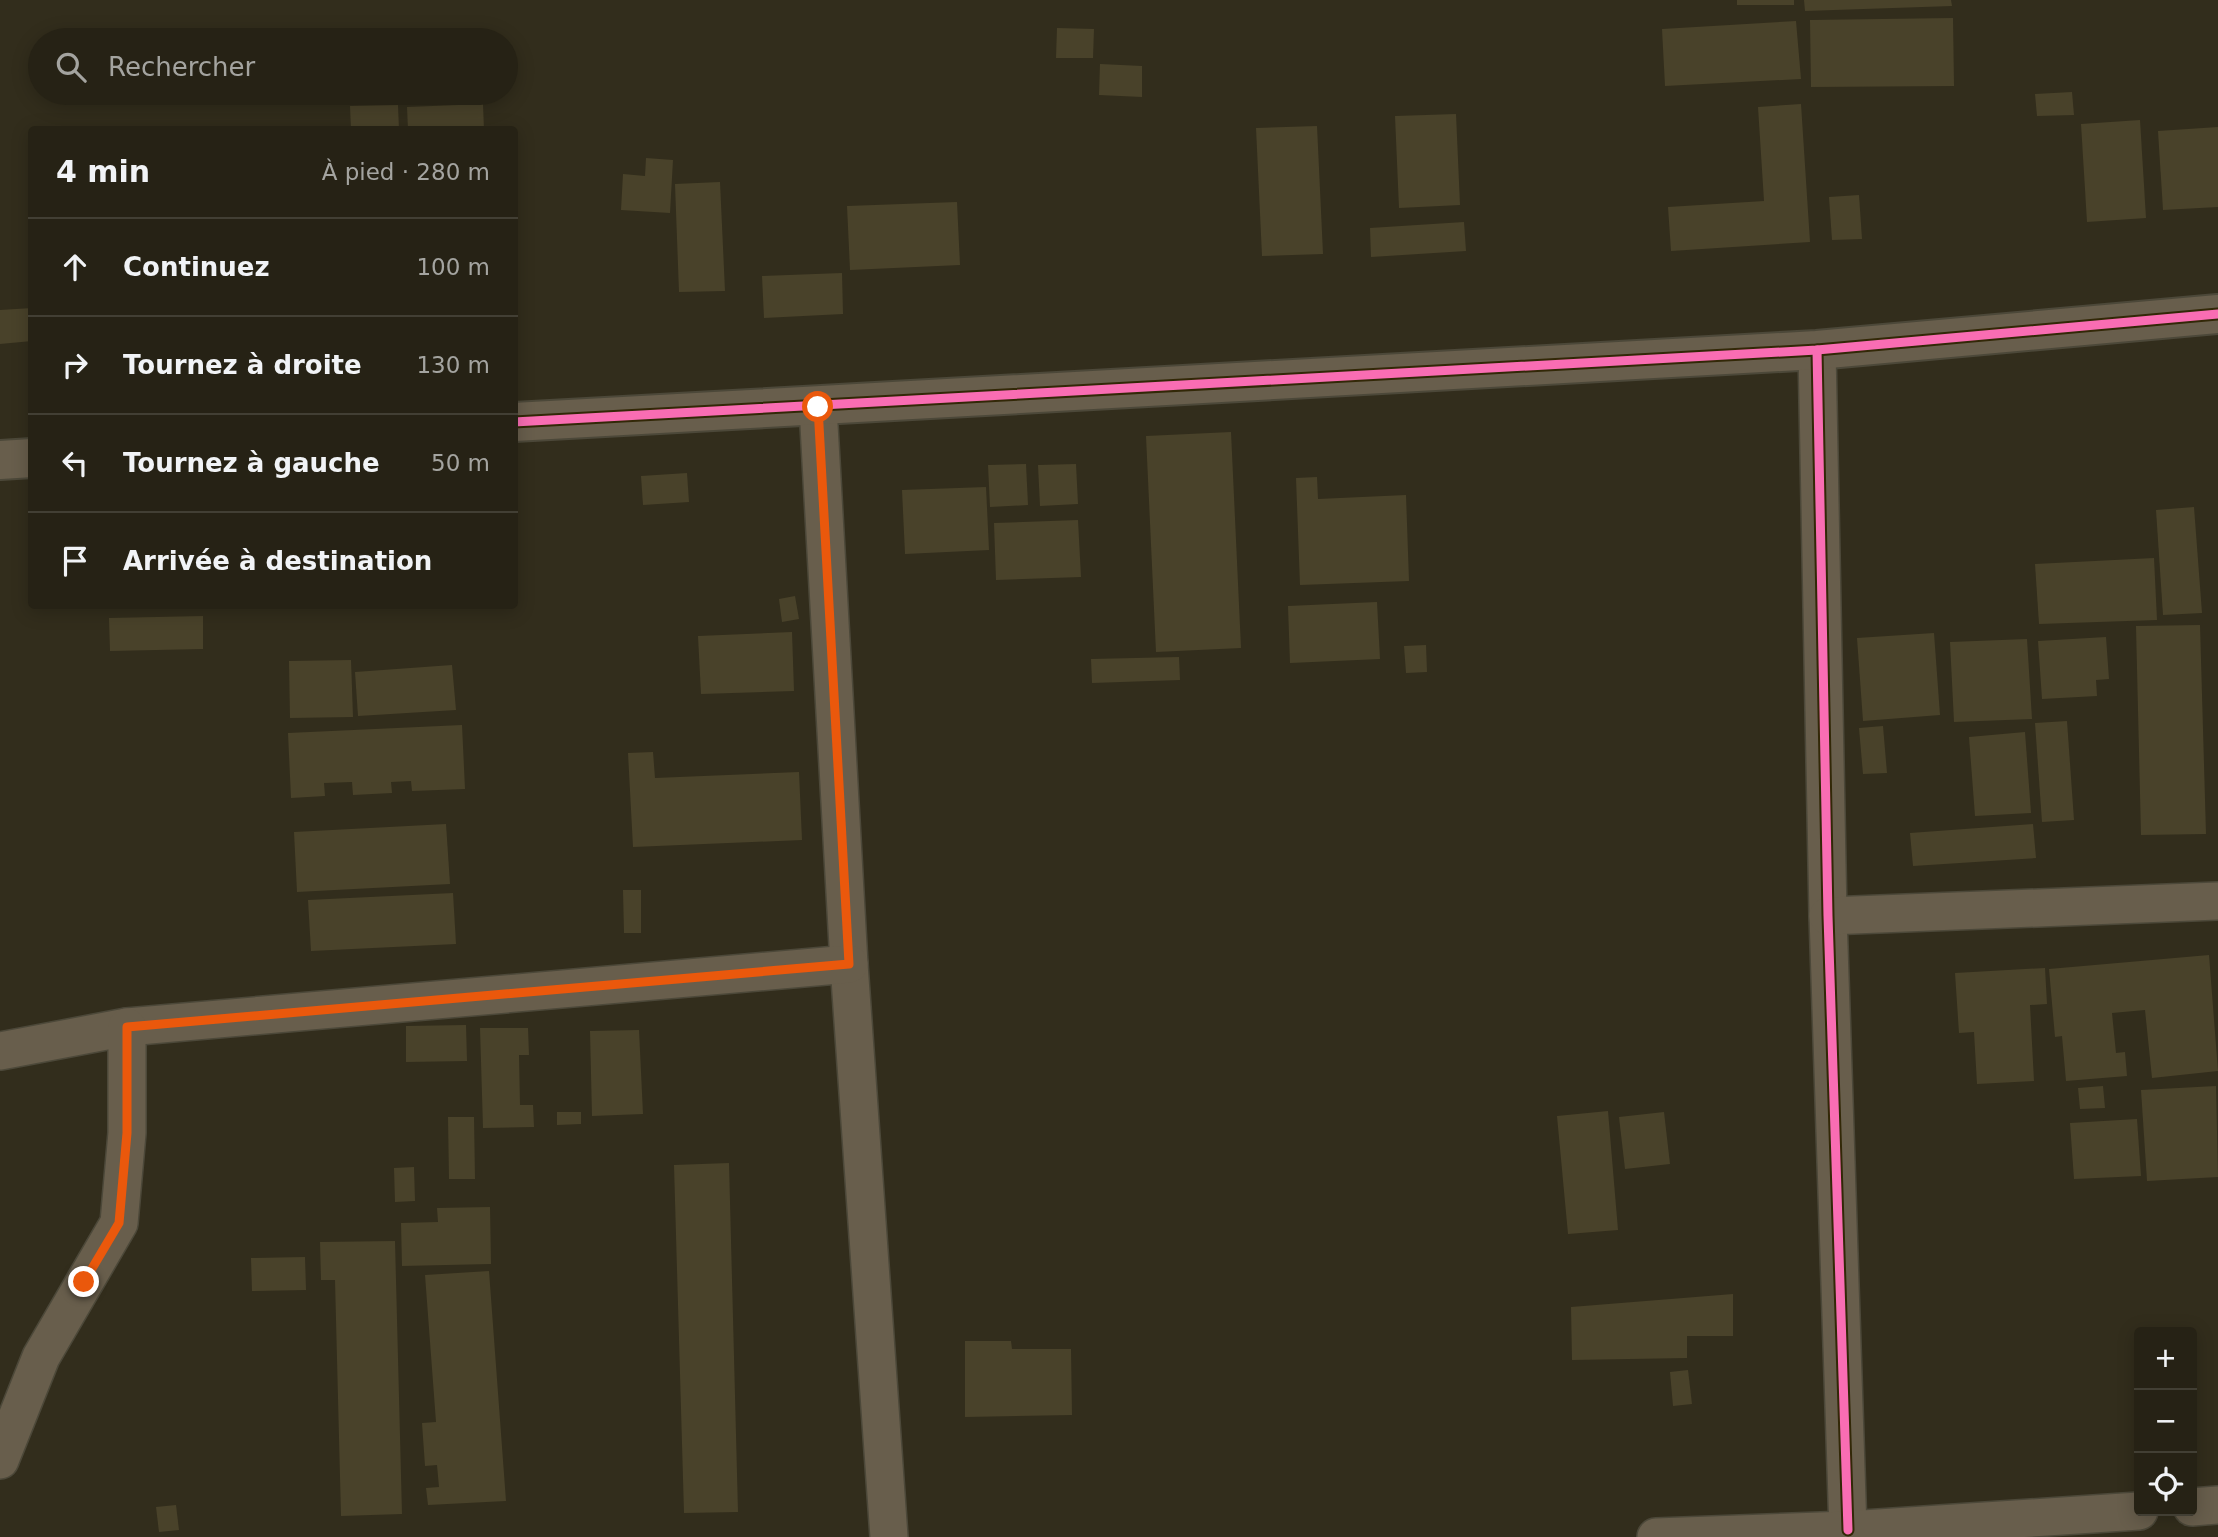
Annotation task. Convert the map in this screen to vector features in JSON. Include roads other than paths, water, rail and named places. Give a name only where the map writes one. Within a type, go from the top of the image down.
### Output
[{"type":"street","points":[[518,422],[1817,350],[2218,314]]},
{"type":"street","points":[[1817,350],[1828,916],[1848,1530]]},
{"type":"street","points":[[818,407],[849,964],[889,1537]]},
{"type":"street","points":[[0,460],[28,458]]},
{"type":"street","points":[[1828,916],[2218,901]]},
{"type":"street","points":[[0,1051],[127,1027],[849,964]]},
{"type":"street","points":[[0,1460],[41,1357],[119,1223],[127,1133],[127,1027]]},
{"type":"street","points":[[2197,1507],[2218,1505]]},
{"type":"street","points":[[1656,1537],[1848,1530],[2134,1511]]}]
